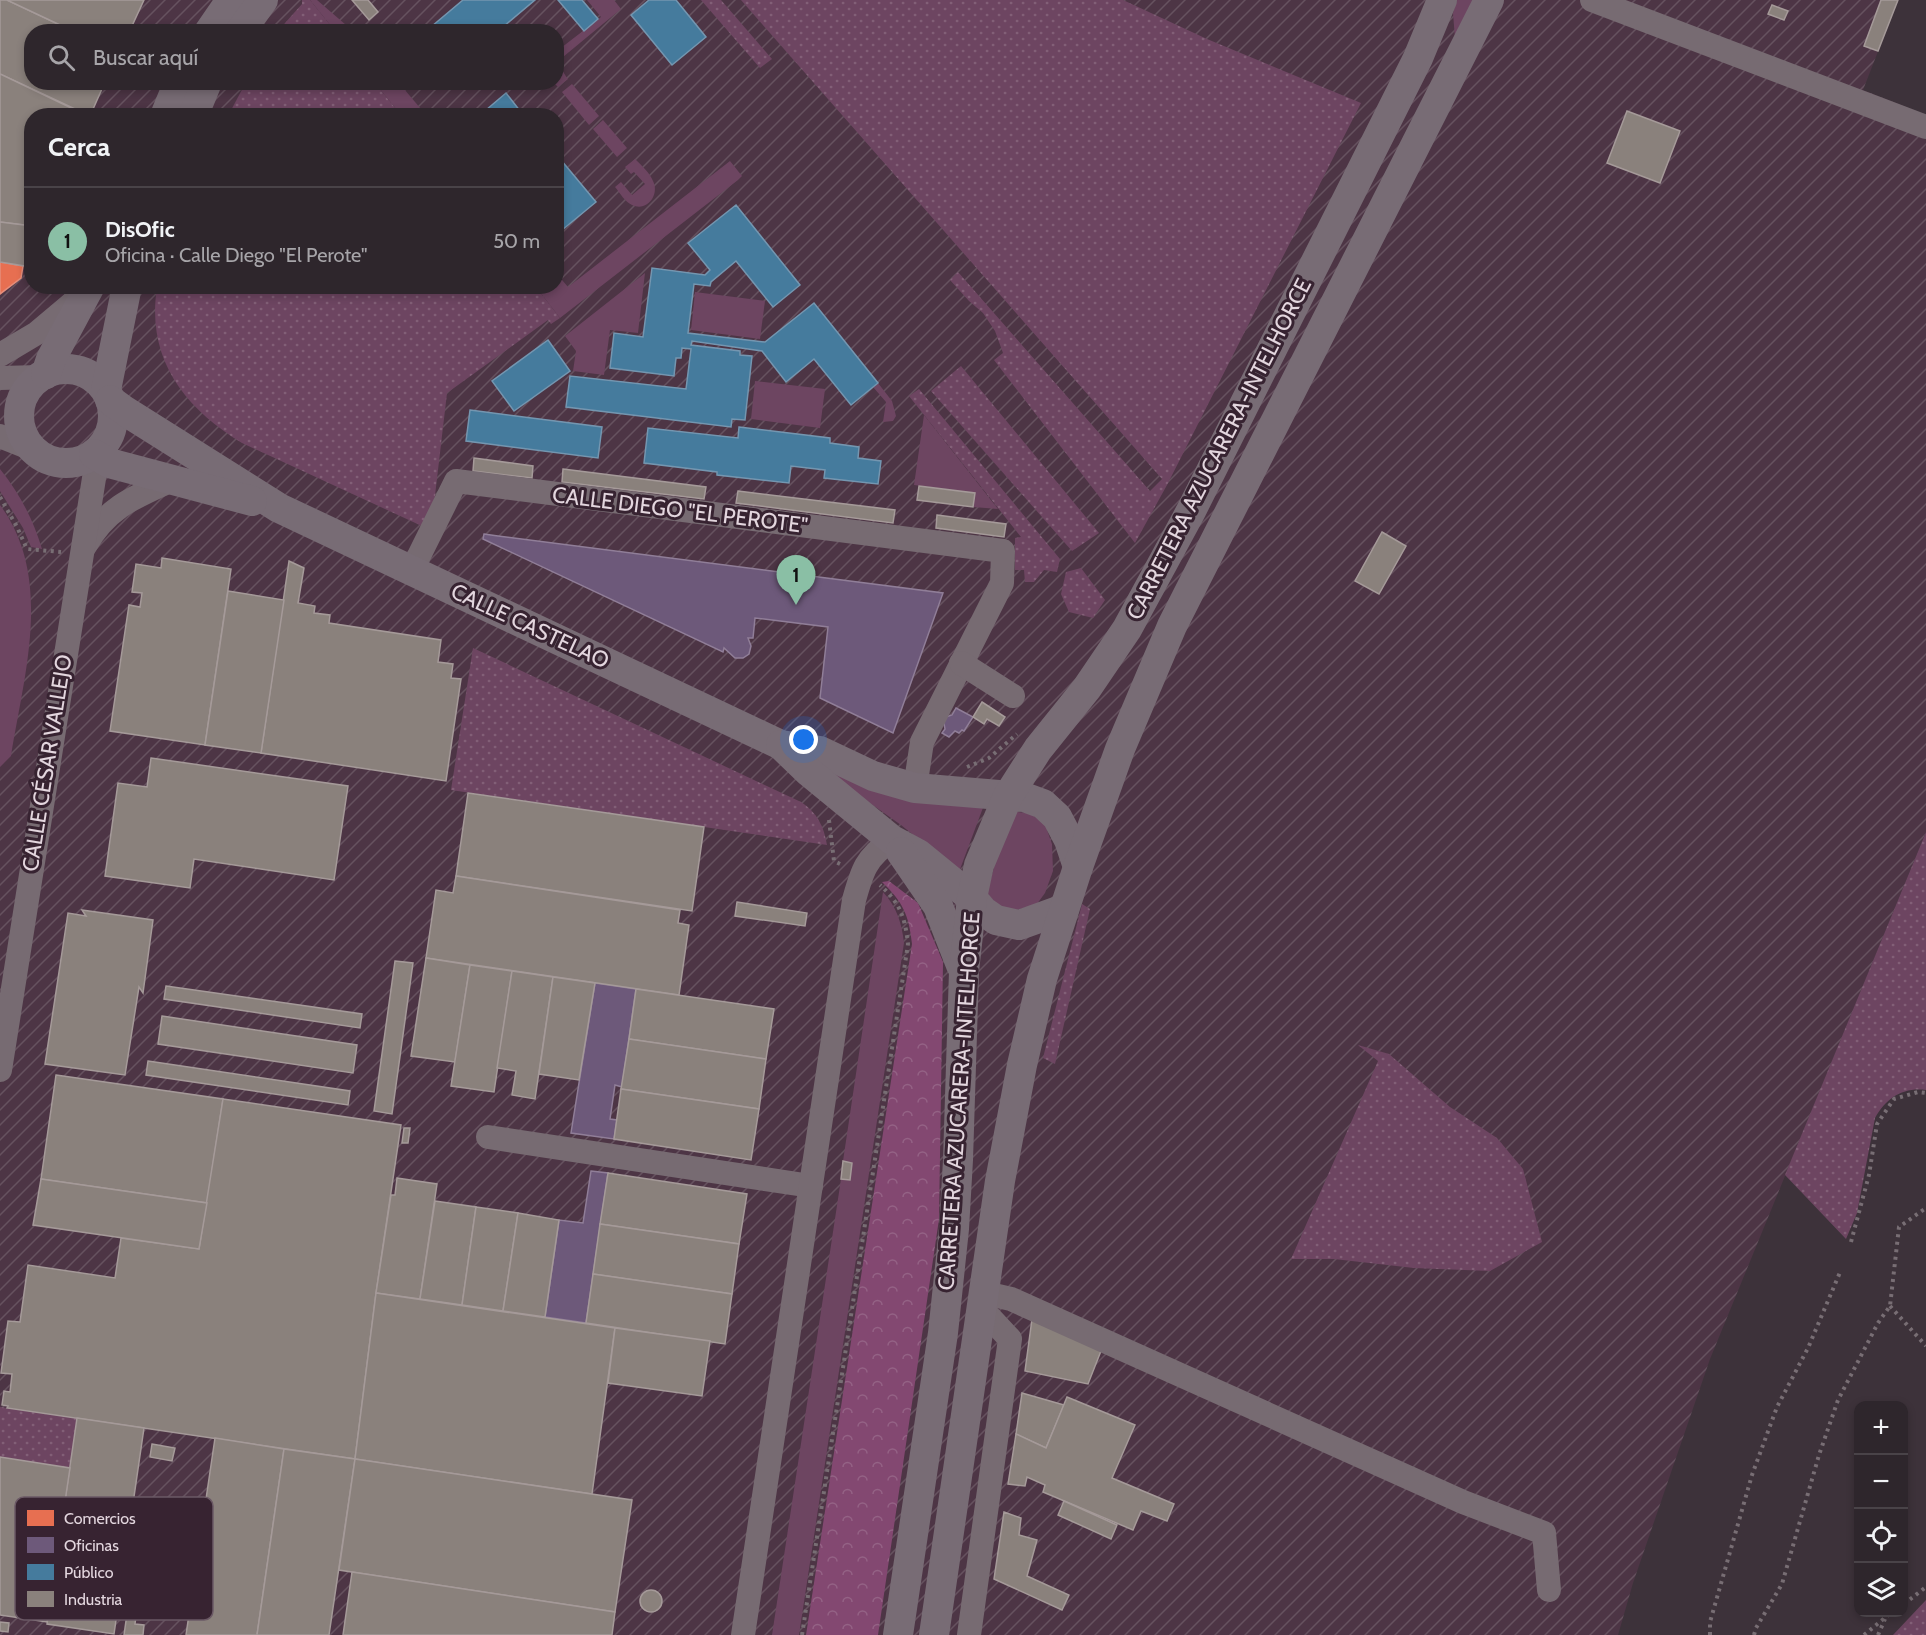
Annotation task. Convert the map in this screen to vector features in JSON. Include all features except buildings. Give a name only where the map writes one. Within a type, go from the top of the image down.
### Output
[{"type":"main road","points":[[214,24],[231,0]]},
{"type":"main road","points":[[246,24],[263,0]]},
{"type":"main road","name":"CARRETERA AZUCARERA-INTELHORCE","points":[[934,1635],[1000,1181],[1022,1065],[1042,979],[1078,867],[1120,749],[1172,626],[1489,0]]},
{"type":"main road","name":"CARRETERA AZUCARERA-INTELHORCE","points":[[898,1635],[943,1333],[954,1229],[964,971],[972,898],[979,865],[1008,796],[1038,749],[1087,688],[1127,629],[1192,509],[1413,68],[1441,2]]},
{"type":"main road","points":[[168,108],[176,90]]},
{"type":"main road","points":[[196,108],[204,90]]},
{"type":"main road","points":[[86,294],[43,375],[25,394],[19,417],[25,440],[32,449],[45,459],[60,463],[76,463],[92,456],[107,439],[113,420],[108,395],[126,294]]},
{"type":"main road","points":[[43,375],[57,370],[78,371],[96,380],[108,395]]},
{"type":"main road","name":"CALLE CASTELAO","points":[[108,395],[125,411],[279,508],[781,745],[820,751],[873,776],[915,788],[1008,796]]},
{"type":"main road","name":"CALLE CASTELAO","points":[[92,456],[279,508]]},
{"type":"main road","name":"CALLE CASTELAO","points":[[781,745],[809,772],[892,840],[918,854],[972,898]]},
{"type":"main road","points":[[955,792],[1003,771],[1038,749]]},
{"type":"main road","points":[[1008,796],[1024,797],[1043,804],[1057,817],[1069,840],[1078,867]]},
{"type":"main road","points":[[892,840],[938,906],[964,971]]},
{"type":"main road","points":[[972,898],[983,911],[996,920],[1019,925],[1064,909]]},
{"type":"street","points":[[1592,0],[1926,127]]},
{"type":"street","points":[[0,355],[37,333],[83,294]]},
{"type":"street","points":[[0,378],[43,375]]},
{"type":"street","points":[[0,436],[32,449]]},
{"type":"street","name":"CALLE CÉSAR VALLEJO","points":[[0,1070],[95,472],[92,456]]},
{"type":"street","points":[[81,554],[94,529],[115,509],[172,480]]},
{"type":"street","name":"CALLE DIEGO \"EL PEROTE\"","points":[[412,570],[456,481],[1003,551],[1002,583],[961,663]]},
{"type":"street","points":[[915,788],[922,742],[961,663],[1013,696]]},
{"type":"street","points":[[743,1635],[854,900],[865,866],[879,849],[892,840]]},
{"type":"street","points":[[488,1137],[811,1186]]},
{"type":"street","points":[[984,1301],[1011,1299],[1463,1503],[1544,1533],[1549,1590]]},
{"type":"street","name":"CARRETERA AZUCARERA-INTELHORCE","points":[[969,1635],[1010,1340],[984,1301]]},
{"type":"path","points":[[0,498],[17,526],[27,549],[81,554]]},
{"type":"path","points":[[1851,1242],[1869,1175],[1877,1124],[1894,1099],[1918,1092],[1926,1093]]},
{"type":"path","points":[[1754,1635],[1782,1584],[1819,1455],[1838,1400],[1878,1323],[1890,1306],[1899,1227],[1926,1208]]},
{"type":"path","points":[[1710,1635],[1710,1622],[1759,1455],[1777,1407],[1808,1348],[1841,1270]]},
{"type":"path","points":[[1890,1306],[1926,1346]]},
{"type":"path","points":[[1908,1601],[1926,1587]]},
{"type":"path","points":[[1864,1635],[1886,1617]]},
{"type":"path","points":[[1878,1635],[1886,1617]]},
{"type":"shaded area","points":[[0,0],[1898,0],[1863,90],[1926,115],[1926,832],[1710,1359],[1633,1583],[1618,1635],[0,1635]]},
{"type":"shaded area","points":[[302,0],[310,0],[329,24],[284,24],[302,4]]},
{"type":"shaded area","points":[[310,0],[317,0],[345,24],[329,24]]},
{"type":"shaded area","points":[[587,0],[614,0],[621,9],[564,56],[564,46],[601,17]]},
{"type":"shaded area","points":[[701,0],[721,0],[772,59],[760,68]]},
{"type":"shaded area","points":[[741,0],[1123,0],[1207,39],[1361,103],[1167,485],[1135,543],[994,360],[1003,353],[995,331],[983,313],[950,280],[958,272],[1150,491],[1162,479]]},
{"type":"shaded area","points":[[1457,0],[1474,0],[1455,39],[1453,13]]},
{"type":"shaded area","points":[[572,84],[599,116],[589,125],[562,92]]},
{"type":"shaded area","points":[[242,90],[381,90],[395,108],[232,108]]},
{"type":"shaded area","points":[[381,90],[405,90],[420,108],[395,108]]},
{"type":"shaded area","points":[[603,120],[627,148],[617,157],[593,129]]},
{"type":"shaded area","points":[[635,159],[650,175],[655,186],[651,201],[637,207],[629,204],[615,187],[621,182],[632,195],[645,184],[634,172],[631,174],[625,167]]},
{"type":"shaded area","points":[[730,161],[742,176],[560,318],[541,294],[564,294],[564,282],[568,287]]},
{"type":"shaded area","points":[[645,273],[638,333],[610,330],[604,375],[573,371],[576,351],[565,336]]},
{"type":"shaded area","points":[[695,292],[765,301],[760,339],[691,330]]},
{"type":"shaded area","points":[[156,294],[541,294],[560,318],[551,324],[548,320],[447,393],[434,504],[424,527],[242,443],[221,429],[186,397],[173,378],[157,336]]},
{"type":"shaded area","points":[[961,366],[1099,533],[1072,551],[931,391]]},
{"type":"shaded area","points":[[755,381],[825,389],[820,428],[751,419]]},
{"type":"shaded area","points":[[878,383],[892,401],[896,416],[893,421],[883,422],[886,402],[873,387]]},
{"type":"shaded area","points":[[919,389],[1060,559],[1057,572],[1044,570],[1034,582],[1025,582],[1024,570],[1015,570],[1015,538],[1021,537],[909,396]]},
{"type":"shaded area","points":[[924,415],[998,509],[973,507],[974,493],[914,485]]},
{"type":"shaded area","points":[[0,469],[25,507],[42,549],[31,547],[23,528],[0,491]]},
{"type":"shaded area","points":[[0,505],[17,533],[26,563],[31,595],[31,627],[11,756],[0,767]]},
{"type":"shaded area","points":[[1081,568],[1105,600],[1093,618],[1069,612],[1061,594],[1066,572]]},
{"type":"shaded area","points":[[473,648],[801,802],[819,820],[827,845],[451,790]]},
{"type":"shaded area","points":[[831,769],[984,805],[959,872],[901,825],[830,775]]},
{"type":"shaded area","points":[[1016,812],[1030,813],[1045,824],[1052,844],[1053,871],[1045,893],[1037,904],[1013,911],[1000,909],[987,893],[997,856]]},
{"type":"shaded area","points":[[1926,832],[1926,1090],[1910,1090],[1896,1095],[1884,1105],[1875,1118],[1857,1213],[1846,1239],[1785,1175]]},
{"type":"shaded area","points":[[883,892],[898,916],[904,943],[799,1635],[772,1635],[841,1179],[850,1180],[852,1163],[843,1161]]},
{"type":"shaded area","points":[[1082,904],[1090,909],[1055,1064],[1043,1058]]},
{"type":"shaded area","points":[[1358,1045],[1389,1054],[1450,1107],[1497,1138],[1523,1169],[1542,1242],[1490,1271],[1414,1268],[1334,1259],[1291,1259],[1378,1061]]},
{"type":"shaded area","points":[[0,1407],[77,1418],[70,1468],[0,1457]]},
{"type":"shaded area","points":[[1926,1600],[1926,1635],[1893,1635]]},
{"type":"green space","points":[[889,881],[918,903],[943,962],[939,1219],[878,1635],[806,1635],[912,944],[904,910],[882,882]]},
{"type":"place","name":"DisOfic","points":[[796,605]]}]
